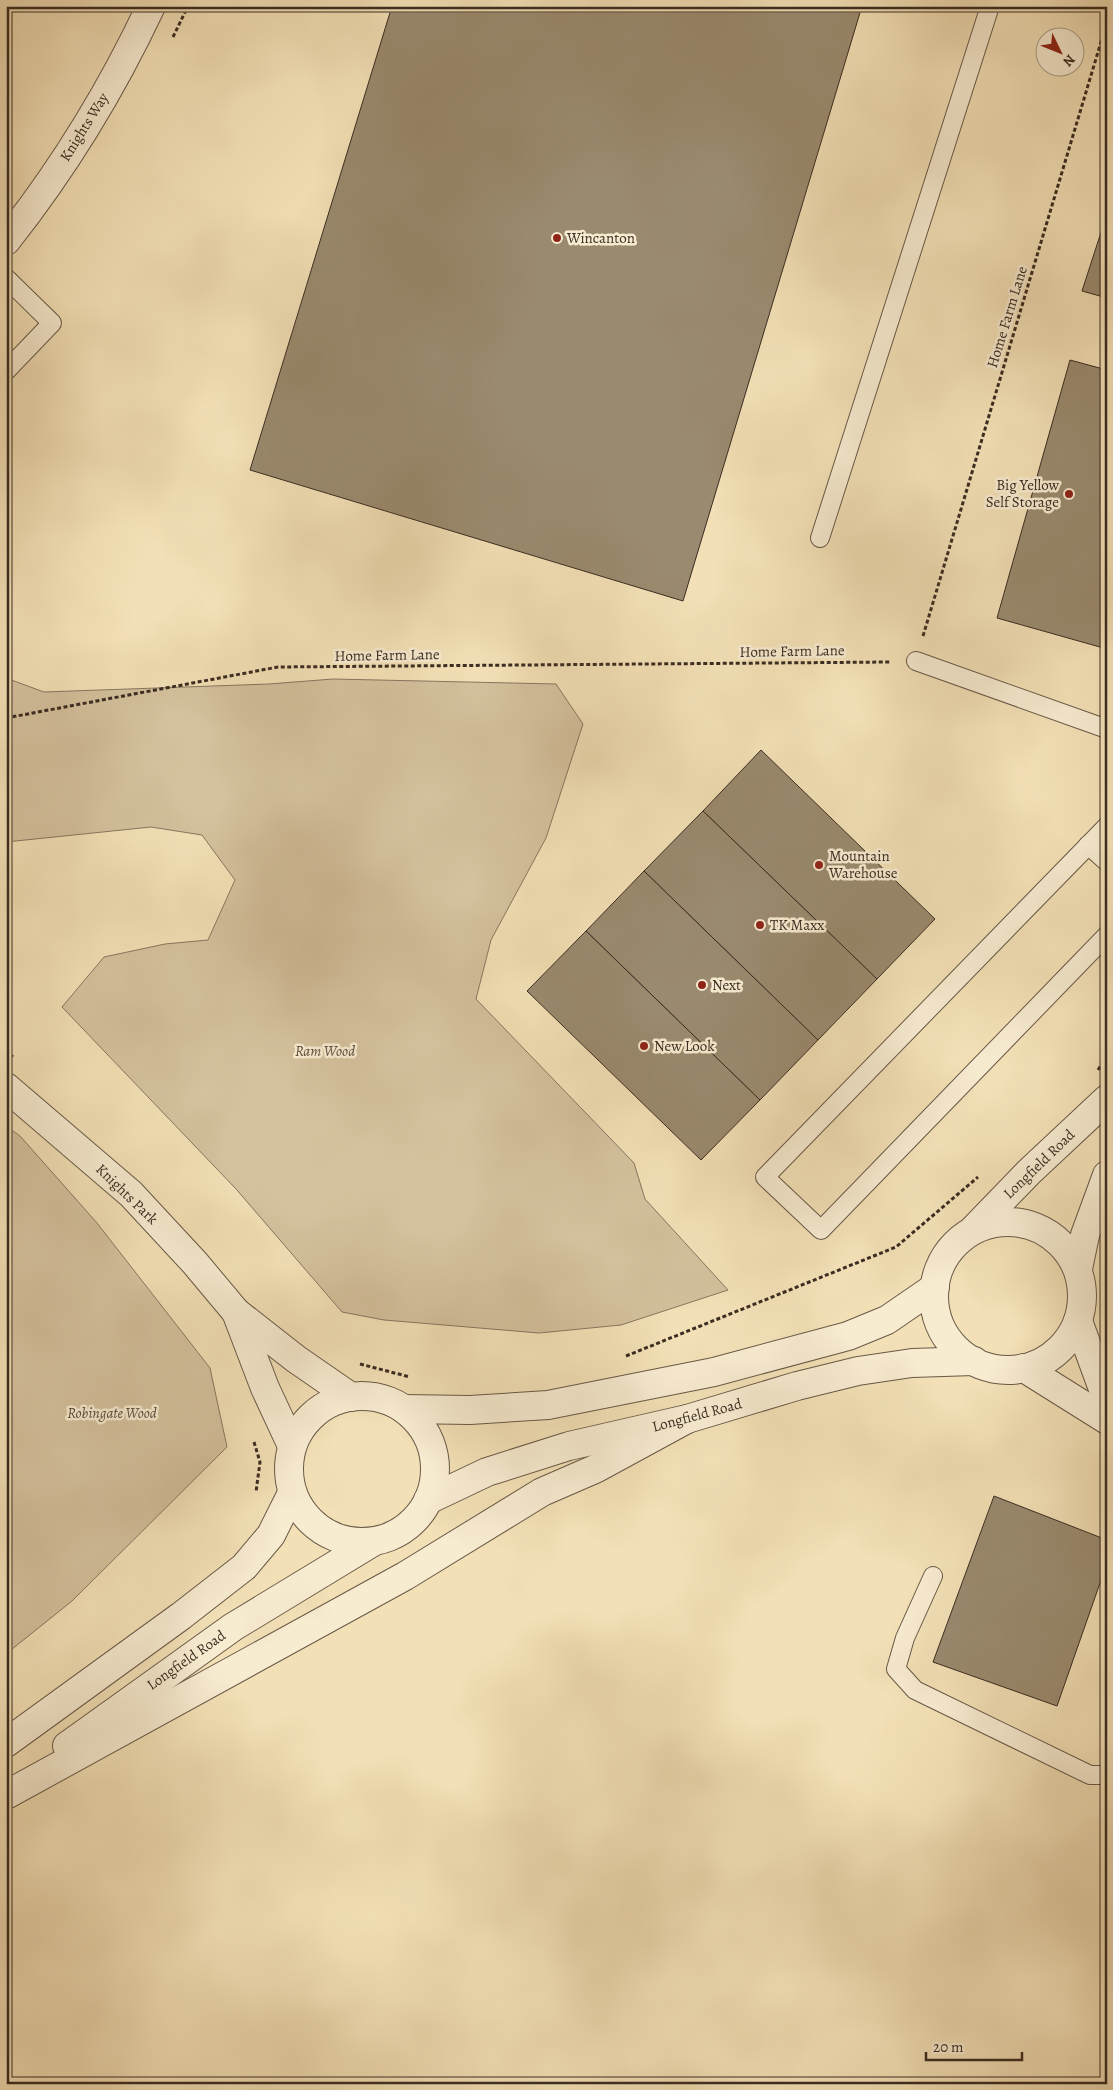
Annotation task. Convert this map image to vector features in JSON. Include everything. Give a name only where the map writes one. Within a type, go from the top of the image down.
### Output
[{"type":"street","name":"Knights Way","points":[[6,241],[74,146],[122,63],[151,6]]},
{"type":"street","name":"Knights Park","points":[[6,1087],[131,1194],[195,1263],[236,1312],[296,1359],[351,1396]]},
{"type":"street","name":"Longfield Road","points":[[973,1230],[1029,1172],[1100,1088]]},
{"type":"street","points":[[1078,1269],[1085,1235],[1107,1175]]},
{"type":"street","points":[[997,1222],[1022,1223],[1038,1228],[1046,1232],[1065,1248],[1078,1269],[1082,1286],[1082,1304],[1078,1321],[1066,1342],[1047,1358],[1024,1368],[998,1369],[974,1361],[956,1349],[942,1331],[935,1309],[934,1287],[941,1264],[954,1244],[973,1230],[997,1222]]},
{"type":"street","points":[[404,1409],[470,1410],[548,1405],[714,1372],[848,1336],[887,1320],[934,1287]]},
{"type":"street","name":"Knights Park","points":[[236,1312],[265,1388],[292,1446]]},
{"type":"street","points":[[1078,1321],[1107,1400]]},
{"type":"street","name":"Longfield Road","points":[[428,1500],[487,1472],[569,1446],[687,1419],[858,1371],[912,1363],[974,1361]]},
{"type":"street","points":[[1024,1368],[1107,1420]]},
{"type":"street","points":[[351,1396],[370,1396],[387,1400],[404,1409],[418,1423],[429,1440],[435,1460],[434,1480],[428,1500],[415,1520],[396,1534],[373,1542],[353,1543],[333,1537],[316,1527],[302,1512],[292,1493],[288,1470],[292,1446],[301,1428],[315,1413],[332,1402],[351,1396]]},
{"type":"street","points":[[6,1795],[405,1576],[542,1492],[595,1469],[687,1419]]},
{"type":"street","points":[[6,1743],[181,1616],[244,1567],[271,1535],[292,1493]]},
{"type":"street","name":"Longfield Road","points":[[6,1790],[233,1627],[373,1542]]},
{"type":"lane","points":[[820,538],[990,6]]},
{"type":"lane","points":[[6,278],[52,323],[6,371]]},
{"type":"lane","points":[[916,661],[1107,729]]},
{"type":"lane","points":[[1107,826],[765,1177],[821,1230],[1107,935]]},
{"type":"lane","points":[[1088,845],[1107,862]]},
{"type":"lane","points":[[933,1576],[905,1638],[896,1669],[915,1690],[1090,1775],[1107,1774]]},
{"type":"path","name":"Home Farm Lane","points":[[6,718],[278,667],[916,661],[1107,22]]},
{"type":"path","points":[[6,1051],[14,1057]]},
{"type":"path","points":[[1100,1088],[1107,1056]]},
{"type":"path","points":[[625,1357],[896,1247],[985,1171]]},
{"type":"path","points":[[353,1361],[362,1365],[417,1378]]},
{"type":"path","points":[[252,1435],[260,1462],[255,1498]]},
{"type":"green space","name":"Ram Wood","points":[[6,678],[44,692],[269,684],[333,679],[556,684],[583,724],[546,838],[491,940],[476,999],[634,1163],[645,1199],[728,1290],[621,1325],[539,1333],[384,1320],[342,1312],[236,1189],[62,1007],[104,957],[165,944],[208,940],[235,880],[202,835],[151,827],[6,842]]},
{"type":"green space","name":"Robingate Wood","points":[[6,1126],[20,1136],[97,1223],[210,1368],[227,1447],[72,1601],[6,1654]]},
{"type":"building","name":"Wincanton","points":[[392,6],[862,6],[683,601],[250,470]]},
{"type":"building","points":[[1107,214],[1107,298],[1082,291]]},
{"type":"building","name":"Big Yellow Self Storage","points":[[1070,360],[1107,370],[1107,649],[997,618]]},
{"type":"building","name":"Mountain Warehouse","points":[[761,750],[935,919],[877,979],[703,811]]},
{"type":"building","name":"TK Maxx","points":[[703,811],[877,979],[818,1040],[644,871]]},
{"type":"building","name":"Next","points":[[644,871],[818,1040],[760,1100],[586,931]]},
{"type":"building","name":"New Look","points":[[586,931],[760,1100],[701,1160],[527,991]]},
{"type":"building","points":[[994,1496],[1107,1540],[1107,1563],[1057,1706],[933,1662]]},
{"type":"place","name":"Wincanton","points":[[557,238]]},
{"type":"place","name":"Big Yellow Self Storage","points":[[1069,494]]},
{"type":"place","name":"Mountain Warehouse","points":[[819,865]]},
{"type":"place","name":"TK Maxx","points":[[760,925]]},
{"type":"place","name":"Next","points":[[702,985]]},
{"type":"place","name":"New Look","points":[[644,1046]]}]
